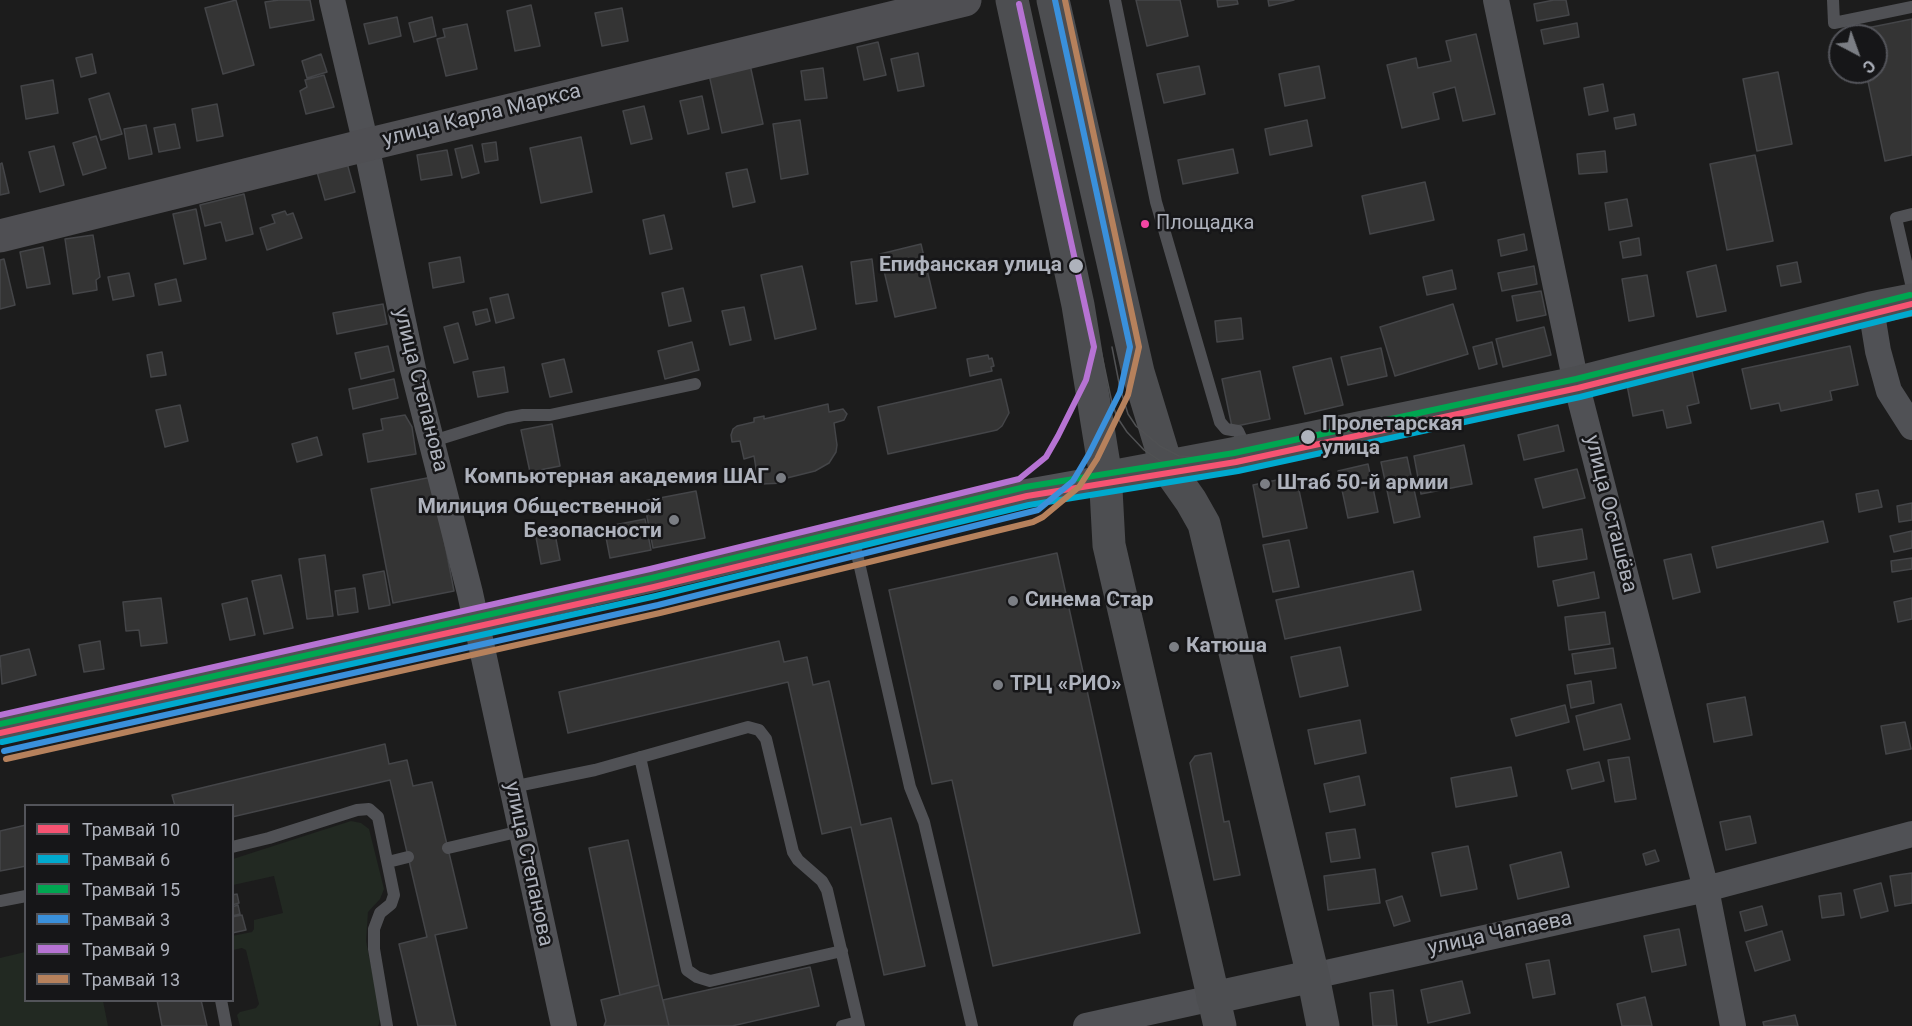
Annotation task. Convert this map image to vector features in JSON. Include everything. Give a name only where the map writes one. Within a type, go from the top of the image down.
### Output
[{"type":"main road","name":"улица Карла Маркса","points":[[0,236],[920,5],[965,0]]},
{"type":"main road","points":[[1012,0],[1077,305],[1106,478],[1109,545],[1216,1012]]},
{"type":"main road","points":[[1053,0],[1138,372],[1167,466],[1204,524],[1313,976],[1323,1026]]},
{"type":"main road","points":[[1106,478],[1576,384],[1871,308],[1912,300]]},
{"type":"main road","name":"улица Чапаева","points":[[1216,1012],[1313,976]]},
{"type":"street","name":"улица Степанова","points":[[332,0],[366,145],[413,369],[433,441],[476,621],[564,1026]]},
{"type":"street","name":"улица Осташёва","points":[[1496,0],[1576,384],[1706,889],[1733,1026]]},
{"type":"street","points":[[1871,308],[1878,351],[1889,391],[1909,419]]},
{"type":"street","points":[[0,727],[476,621],[1010,495],[1106,478]]},
{"type":"street","name":"улица Чапаева","points":[[1313,976],[1706,889],[1912,834]]},
{"type":"street","name":"улица Чапаева","points":[[1086,1026],[1216,1012]]},
{"type":"lane","points":[[1115,0],[1156,202],[1220,422],[1226,429],[1238,431],[1248,451]]},
{"type":"lane","points":[[1833,0],[1834,23],[1912,7]]},
{"type":"lane","points":[[1912,214],[1896,218],[1912,288]]},
{"type":"lane","points":[[433,441],[507,418],[523,415],[550,415],[695,384]]},
{"type":"lane","points":[[852,532],[910,787],[924,822],[972,1026]]},
{"type":"lane","points":[[512,787],[596,770],[747,727],[759,730],[766,739],[793,852],[798,860],[822,881],[827,890],[859,1024],[842,1026]]},
{"type":"lane","points":[[640,757],[687,970],[697,977],[710,981],[842,951]]},
{"type":"lane","points":[[234,847],[357,810],[369,809],[378,817],[394,895],[391,903],[380,913],[374,929],[374,949],[387,1026]]},
{"type":"lane","points":[[448,848],[521,831]]},
{"type":"lane","points":[[388,862],[408,857]]},
{"type":"lane","points":[[0,901],[24,896]]},
{"type":"lane","points":[[221,1002],[226,1026]]},
{"type":"shaded area","points":[[351,821],[361,823],[369,829],[384,889],[380,899],[368,912],[366,941],[381,1016],[378,1026],[240,1026],[237,1015],[256,1008],[259,1004],[246,950],[242,948],[234,950],[234,936],[252,932],[254,920],[283,913],[274,876],[234,885],[234,859]]},
{"type":"shaded area","points":[[24,952],[24,1002],[103,1002],[108,1026],[0,1026],[0,958]]},
{"type":"building","points":[[236,0],[254,65],[223,74],[205,8]]},
{"type":"building","points":[[310,0],[314,20],[270,28],[265,2]]},
{"type":"building","points":[[1136,0],[1180,0],[1188,36],[1147,46]]},
{"type":"building","points":[[1217,0],[1237,0],[1238,4],[1218,7]]},
{"type":"building","points":[[1268,0],[1294,0],[1269,6]]},
{"type":"building","points":[[1566,0],[1569,15],[1537,21],[1534,4]]},
{"type":"building","points":[[531,5],[540,46],[515,51],[507,11]]},
{"type":"building","points":[[622,8],[628,41],[602,46],[595,13]]},
{"type":"building","points":[[397,17],[401,36],[369,44],[364,24]]},
{"type":"building","points":[[432,17],[436,36],[414,42],[409,23]]},
{"type":"building","points":[[1912,19],[1912,155],[1885,161],[1869,84],[1888,84],[1887,24]]},
{"type":"building","points":[[1577,23],[1579,37],[1544,44],[1541,30]]},
{"type":"building","points":[[467,24],[477,69],[446,76],[437,39],[445,37],[443,29]]},
{"type":"building","points":[[1476,34],[1495,114],[1463,121],[1455,87],[1433,93],[1439,119],[1402,128],[1387,65],[1416,58],[1418,68],[1451,61],[1446,41]]},
{"type":"building","points":[[878,42],[886,75],[864,80],[857,47]]},
{"type":"building","points":[[918,53],[924,86],[898,91],[891,59]]},
{"type":"building","points":[[92,54],[96,73],[81,77],[76,58]]},
{"type":"building","points":[[321,54],[327,72],[307,78],[302,61]]},
{"type":"building","points":[[749,60],[763,124],[722,133],[708,70]]},
{"type":"building","points":[[1199,66],[1205,94],[1164,103],[1157,74]]},
{"type":"building","points":[[1319,66],[1325,98],[1285,106],[1279,74]]},
{"type":"building","points":[[823,68],[827,98],[805,100],[801,71]]},
{"type":"building","points":[[1778,72],[1792,144],[1757,151],[1743,79]]},
{"type":"building","points":[[324,75],[334,107],[306,114],[300,91],[307,87],[305,80]]},
{"type":"building","points":[[53,80],[58,113],[26,119],[21,86]]},
{"type":"building","points":[[1603,84],[1608,111],[1589,115],[1584,88]]},
{"type":"building","points":[[109,93],[122,134],[101,140],[89,99]]},
{"type":"building","points":[[702,96],[709,129],[688,134],[680,101]]},
{"type":"building","points":[[217,104],[223,136],[197,141],[192,109]]},
{"type":"building","points":[[644,106],[652,139],[631,144],[623,111]]},
{"type":"building","points":[[1634,114],[1636,125],[1616,129],[1614,118]]},
{"type":"building","points":[[800,120],[808,174],[781,179],[773,124]]},
{"type":"building","points":[[1307,120],[1312,146],[1270,155],[1265,129]]},
{"type":"building","points":[[175,124],[180,148],[159,152],[154,128]]},
{"type":"building","points":[[146,125],[152,154],[129,159],[124,129]]},
{"type":"building","points":[[96,136],[106,168],[83,175],[73,143]]},
{"type":"building","points":[[581,137],[592,192],[541,203],[530,148]]},
{"type":"building","points":[[496,142],[498,160],[485,162],[482,144]]},
{"type":"building","points":[[472,145],[479,173],[462,178],[455,149]]},
{"type":"building","points":[[54,146],[64,185],[40,192],[29,152]]},
{"type":"building","points":[[1233,149],[1238,173],[1183,184],[1178,160]]},
{"type":"building","points":[[447,150],[452,175],[421,180],[417,155]]},
{"type":"building","points":[[1605,151],[1607,172],[1579,174],[1577,154]]},
{"type":"building","points":[[1755,155],[1773,241],[1727,250],[1710,164]]},
{"type":"building","points":[[2,163],[9,193],[0,195],[0,164]]},
{"type":"building","points":[[347,163],[355,192],[325,200],[317,172]]},
{"type":"building","points":[[747,169],[755,202],[733,207],[726,173]]},
{"type":"building","points":[[1425,182],[1434,220],[1370,234],[1362,196]]},
{"type":"building","points":[[244,194],[253,234],[226,241],[221,222],[205,226],[200,205]]},
{"type":"building","points":[[1627,199],[1632,226],[1609,230],[1605,203]]},
{"type":"building","points":[[196,209],[206,259],[184,264],[173,214]]},
{"type":"building","points":[[285,211],[287,215],[293,213],[302,238],[267,250],[260,228],[275,223],[272,215]]},
{"type":"building","points":[[664,215],[672,249],[650,254],[643,220]]},
{"type":"building","points":[[1524,234],[1527,250],[1501,256],[1498,240]]},
{"type":"building","points":[[93,235],[100,277],[96,280],[97,290],[73,294],[65,239]]},
{"type":"building","points":[[1639,238],[1641,255],[1623,258],[1620,242]]},
{"type":"building","points":[[921,244],[936,308],[895,317],[880,254]]},
{"type":"building","points":[[43,247],[50,284],[27,288],[20,252]]},
{"type":"building","points":[[460,257],[464,282],[433,288],[429,263]]},
{"type":"building","points":[[4,259],[15,305],[0,309],[0,260]]},
{"type":"building","points":[[872,259],[877,301],[856,304],[851,262]]},
{"type":"building","points":[[1797,262],[1801,282],[1781,286],[1777,266]]},
{"type":"building","points":[[1716,265],[1726,311],[1697,317],[1687,272]]},
{"type":"building","points":[[802,266],[816,329],[775,339],[761,275]]},
{"type":"building","points":[[1534,266],[1537,284],[1502,291],[1498,273]]},
{"type":"building","points":[[1452,270],[1456,289],[1427,295],[1423,277]]},
{"type":"building","points":[[129,273],[134,296],[113,300],[108,277]]},
{"type":"building","points":[[1647,275],[1654,316],[1629,321],[1622,279]]},
{"type":"building","points":[[176,279],[181,301],[159,305],[155,284]]},
{"type":"building","points":[[683,288],[691,321],[669,326],[662,293]]},
{"type":"building","points":[[1541,291],[1546,315],[1517,321],[1512,296]]},
{"type":"building","points":[[508,294],[514,318],[496,323],[490,298]]},
{"type":"building","points":[[383,304],[387,324],[337,334],[333,313]]},
{"type":"building","points":[[1453,304],[1468,354],[1395,376],[1380,327]]},
{"type":"building","points":[[744,307],[751,340],[730,345],[722,311]]},
{"type":"building","points":[[487,309],[490,321],[476,325],[473,312]]},
{"type":"building","points":[[1241,318],[1243,339],[1217,342],[1215,321]]},
{"type":"building","points":[[458,323],[468,359],[454,363],[444,327]]},
{"type":"building","points":[[1544,327],[1551,355],[1503,367],[1496,339]]},
{"type":"building","points":[[692,342],[699,370],[665,379],[658,351]]},
{"type":"building","points":[[1492,342],[1497,364],[1479,369],[1473,347]]},
{"type":"building","points":[[388,346],[394,371],[361,379],[355,353]]},
{"type":"building","points":[[1850,346],[1858,385],[1830,391],[1832,400],[1781,411],[1779,403],[1751,409],[1742,369]]},
{"type":"building","points":[[1381,348],[1387,376],[1348,385],[1341,357]]},
{"type":"building","points":[[162,352],[166,375],[151,377],[147,355]]},
{"type":"building","points":[[988,355],[989,359],[992,358],[994,366],[991,367],[992,371],[970,376],[967,359]]},
{"type":"building","points":[[1331,358],[1343,405],[1305,414],[1293,367]]},
{"type":"building","points":[[564,359],[572,392],[550,397],[542,364]]},
{"type":"building","points":[[504,367],[508,392],[478,397],[473,372]]},
{"type":"building","points":[[1260,371],[1270,419],[1232,427],[1222,379]]},
{"type":"building","points":[[1692,371],[1699,403],[1687,406],[1691,423],[1667,428],[1663,410],[1633,416],[1627,385]]},
{"type":"building","points":[[394,379],[398,398],[353,409],[349,389]]},
{"type":"building","points":[[1001,379],[1009,413],[997,430],[888,454],[878,407]]},
{"type":"building","points":[[828,404],[829,412],[843,409],[847,414],[844,420],[834,423],[837,445],[836,452],[829,463],[815,471],[783,479],[784,483],[761,484],[758,481],[754,456],[744,459],[740,441],[732,442],[733,429],[754,422],[754,418],[764,416],[764,419]]},
{"type":"building","points":[[180,405],[188,441],[165,447],[156,410]]},
{"type":"building","points":[[405,415],[412,427],[416,454],[368,462],[363,434],[383,430],[381,419]]},
{"type":"building","points":[[552,424],[560,466],[530,472],[521,430]]},
{"type":"building","points":[[1558,425],[1564,451],[1524,460],[1518,435]]},
{"type":"building","points":[[317,437],[322,455],[297,462],[292,444]]},
{"type":"building","points":[[1464,445],[1472,484],[1421,494],[1414,456]]},
{"type":"building","points":[[1407,457],[1420,517],[1394,523],[1381,462]]},
{"type":"building","points":[[1368,464],[1378,512],[1348,518],[1338,471]]},
{"type":"building","points":[[1577,469],[1585,498],[1543,508],[1535,479]]},
{"type":"building","points":[[1296,476],[1307,528],[1263,537],[1253,485]]},
{"type":"building","points":[[432,477],[454,591],[393,603],[371,489]]},
{"type":"building","points":[[1878,490],[1882,507],[1859,512],[1856,494]]},
{"type":"building","name":"Милиция Общественной Безопасности","points":[[696,491],[705,538],[653,548],[644,501]]},
{"type":"building","points":[[1912,503],[1912,520],[1899,522],[1897,506]]},
{"type":"building","points":[[645,519],[651,550],[610,558],[604,527]]},
{"type":"building","points":[[1823,521],[1828,542],[1717,568],[1712,547]]},
{"type":"building","points":[[1582,529],[1587,559],[1538,567],[1534,537]]},
{"type":"building","points":[[1912,531],[1912,548],[1894,552],[1890,536]]},
{"type":"building","points":[[555,534],[560,560],[541,564],[536,537]]},
{"type":"building","points":[[1289,540],[1299,587],[1273,592],[1263,545]]},
{"type":"building","name":"ТРЦ «РИО»","points":[[1057,553],[1140,933],[993,966],[952,780],[932,784],[889,590]]},
{"type":"building","points":[[1691,554],[1700,592],[1673,599],[1664,560]]},
{"type":"building","points":[[325,555],[333,616],[307,619],[299,559]]},
{"type":"building","points":[[1912,558],[1912,569],[1892,572],[1891,561]]},
{"type":"building","points":[[384,571],[390,605],[369,609],[363,575]]},
{"type":"building","points":[[1413,571],[1421,610],[1285,639],[1276,600]]},
{"type":"building","points":[[1594,572],[1599,598],[1558,606],[1553,581]]},
{"type":"building","points":[[281,575],[293,628],[264,634],[252,581]]},
{"type":"building","points":[[355,588],[358,612],[338,615],[335,591]]},
{"type":"building","points":[[161,598],[167,643],[141,646],[139,630],[126,631],[123,602]]},
{"type":"building","points":[[247,598],[255,635],[230,640],[222,604]]},
{"type":"building","points":[[1912,598],[1912,619],[1898,622],[1894,602]]},
{"type":"building","points":[[1605,612],[1610,644],[1569,650],[1565,617]]},
{"type":"building","points":[[100,641],[104,669],[84,672],[79,645]]},
{"type":"building","points":[[779,641],[784,662],[807,657],[813,685],[829,681],[861,825],[891,818],[925,966],[884,975],[851,827],[822,834],[788,682],[568,733],[559,692]]},
{"type":"building","points":[[1340,647],[1348,686],[1300,697],[1291,657]]},
{"type":"building","points":[[1613,648],[1616,668],[1575,674],[1572,654]]},
{"type":"building","points":[[29,649],[36,675],[2,684],[0,656]]},
{"type":"building","points":[[1591,681],[1594,703],[1571,708],[1567,685]]},
{"type":"building","points":[[1745,697],[1752,735],[1714,742],[1707,704]]},
{"type":"building","points":[[1621,704],[1630,739],[1584,750],[1576,716]]},
{"type":"building","points":[[1565,705],[1569,722],[1516,736],[1511,719]]},
{"type":"building","points":[[1360,720],[1366,753],[1315,764],[1308,730]]},
{"type":"building","points":[[1905,722],[1911,749],[1886,754],[1881,726]]},
{"type":"building","points":[[385,744],[389,764],[407,760],[413,786],[432,782],[467,928],[435,935],[456,1026],[418,1026],[399,944],[427,937],[390,780],[234,817],[234,804],[174,804],[172,795]]},
{"type":"building","points":[[1211,753],[1224,822],[1229,821],[1240,875],[1214,880],[1190,763],[1195,756]]},
{"type":"building","points":[[1629,757],[1636,799],[1615,802],[1608,760]]},
{"type":"building","points":[[1599,762],[1604,781],[1572,789],[1567,770]]},
{"type":"building","points":[[1511,767],[1517,796],[1456,807],[1451,778]]},
{"type":"building","points":[[1359,776],[1365,805],[1330,812],[1324,784]]},
{"type":"building","points":[[1750,816],[1756,843],[1726,850],[1720,822]]},
{"type":"building","points":[[24,825],[24,866],[0,871],[0,831]]},
{"type":"building","points":[[1355,829],[1360,858],[1331,862],[1326,833]]},
{"type":"building","points":[[628,840],[659,985],[620,995],[589,848]]},
{"type":"building","points":[[1468,846],[1477,889],[1441,896],[1432,853]]},
{"type":"building","points":[[1655,850],[1659,861],[1646,865],[1643,854]]},
{"type":"building","points":[[1561,852],[1569,887],[1518,899],[1510,865]]},
{"type":"building","points":[[1375,869],[1380,903],[1328,910],[1324,876]]},
{"type":"building","points":[[1912,873],[1912,903],[1895,906],[1890,876]]},
{"type":"building","points":[[1881,883],[1888,911],[1861,918],[1854,890]]},
{"type":"building","points":[[1841,893],[1844,915],[1822,918],[1819,896]]},
{"type":"building","points":[[237,894],[239,903],[234,904],[234,895]]},
{"type":"building","points":[[1402,896],[1410,921],[1394,926],[1386,901]]},
{"type":"building","points":[[238,905],[240,914],[234,916],[234,906]]},
{"type":"building","points":[[1762,906],[1767,925],[1745,931],[1740,912]]},
{"type":"building","points":[[242,915],[246,930],[234,933],[234,917]]},
{"type":"building","points":[[1679,929],[1686,965],[1652,972],[1644,936]]},
{"type":"building","points":[[1782,931],[1790,960],[1755,971],[1746,942]]},
{"type":"building","points":[[1549,960],[1555,994],[1533,998],[1526,964]]},
{"type":"building","points":[[810,967],[819,1006],[732,1026],[669,1026],[663,1000]]},
{"type":"building","points":[[1462,981],[1470,1013],[1428,1023],[1421,990]]},
{"type":"building","points":[[659,985],[669,1026],[604,1026],[606,1021],[601,1000]]},
{"type":"building","points":[[1393,990],[1397,1026],[1373,1026],[1370,993]]},
{"type":"building","points":[[1645,997],[1652,1026],[1622,1026],[1617,1004]]},
{"type":"building","points":[[157,1002],[201,1002],[207,1026],[162,1026]]},
{"type":"building","points":[[1795,1015],[1798,1026],[1764,1026],[1763,1022]]},
{"type":"tram line","name":"3","points":[[4,751],[658,605],[1038,510],[1073,481],[1089,454],[1120,392],[1130,347],[1055,0]]},
{"type":"tram line","name":"13","points":[[6,759],[660,613],[1033,522],[1043,517],[1079,487],[1097,459],[1128,395],[1139,347],[1065,0]]},
{"type":"tram line","name":"9","points":[[0,715],[650,569],[1019,479],[1046,457],[1058,436],[1086,380],[1094,347],[1019,4]]},
{"type":"tram line","name":"15","points":[[0,724],[652,578],[1025,487],[1234,453],[1576,379],[1910,295]]},
{"type":"tram line","name":"10","points":[[0,733],[654,587],[1027,496],[1236,462],[1578,388],[1912,304]]},
{"type":"tram line","name":"6","points":[[2,742],[656,596],[1029,505],[1238,471],[1580,397],[1912,313]]},
{"type":"tram line","points":[[1100,346],[1112,403],[1117,417],[1127,432],[1144,450],[1159,460],[1195,468]]},
{"type":"tram line","points":[[1112,347],[1120,388],[1128,414],[1136,426],[1160,446],[1179,456],[1192,457]]},
{"type":"place","name":"Площадка","points":[[1145,224]]},
{"type":"place","name":"Епифанская улица","points":[[1076,266]]},
{"type":"place","name":"Пролетарская улица","points":[[1308,437]]},
{"type":"place","name":"Компьютерная академия ШАГ","points":[[781,478]]},
{"type":"place","name":"Штаб 50-й армии","points":[[1265,484]]},
{"type":"place","name":"Милиция Общественной Безопасности","points":[[674,520]]},
{"type":"place","name":"Синема Стар","points":[[1013,601]]},
{"type":"place","name":"Катюша","points":[[1174,647]]},
{"type":"place","name":"ТРЦ «РИО»","points":[[998,685]]}]
